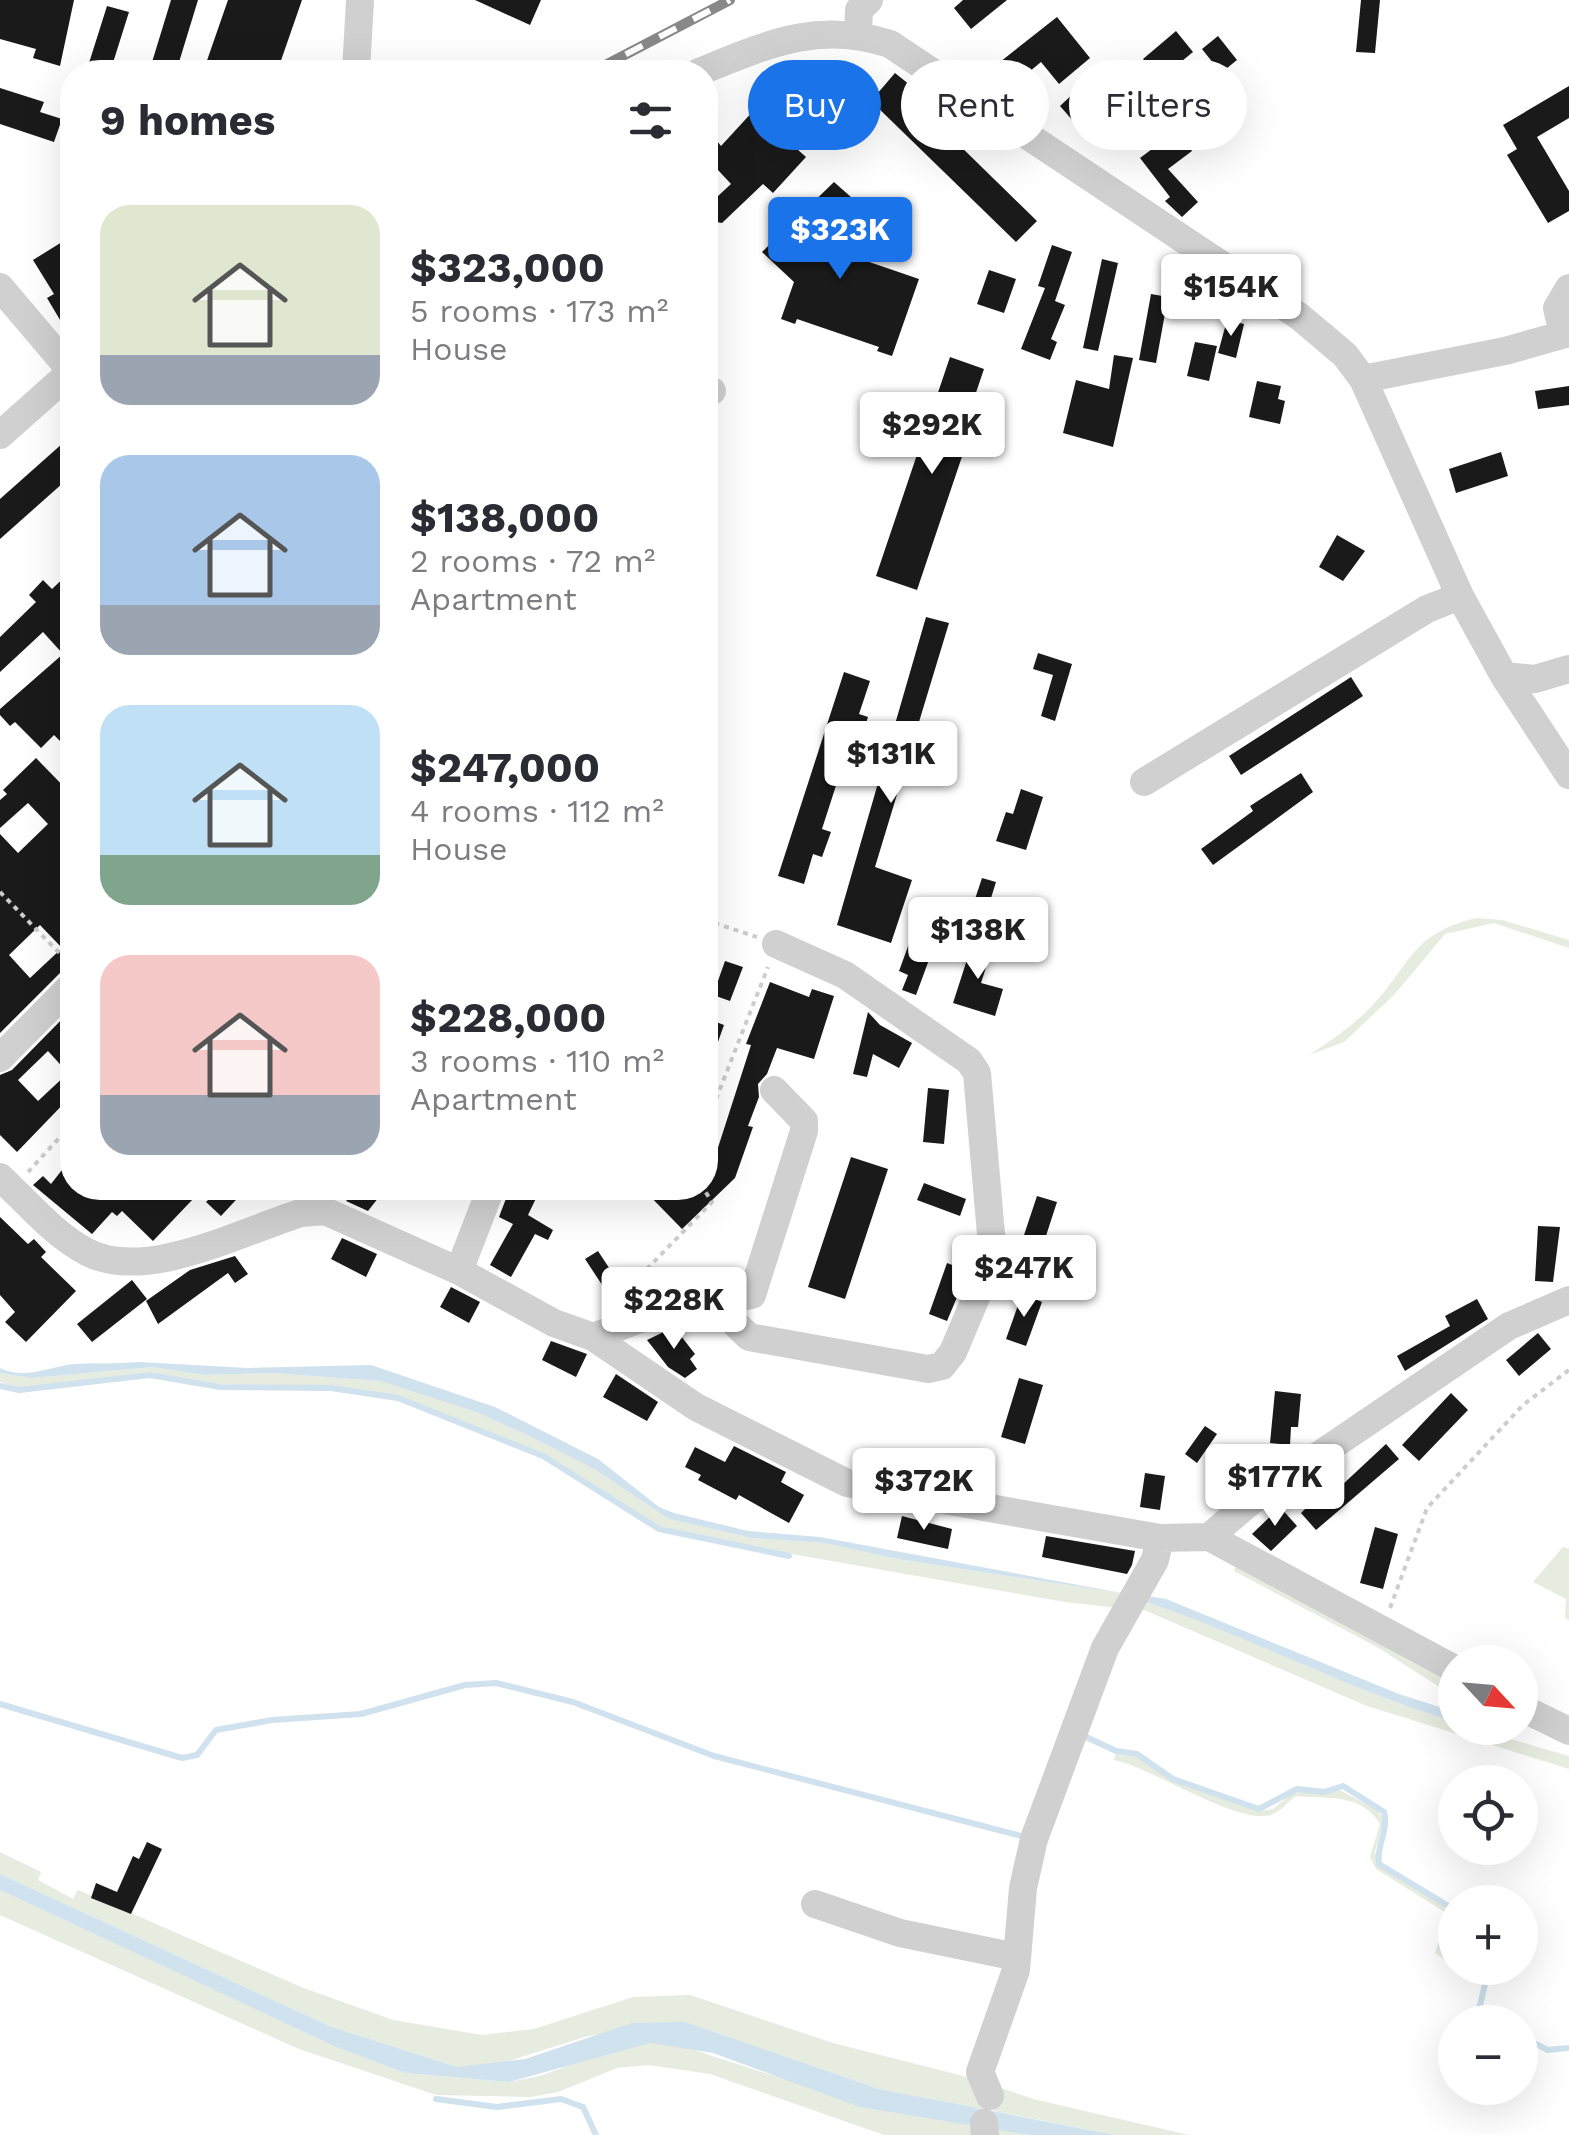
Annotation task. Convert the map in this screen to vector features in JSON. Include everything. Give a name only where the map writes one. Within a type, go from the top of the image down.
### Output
[{"type":"street","points":[[357,60],[360,0]]},
{"type":"street","points":[[858,33],[859,10],[869,0]]},
{"type":"street","points":[[718,65],[793,38],[830,30],[858,33],[923,62],[1300,316],[1345,356],[1362,379],[1460,596],[1504,676],[1569,775]]},
{"type":"street","points":[[0,287],[60,357]]},
{"type":"street","points":[[1362,379],[1505,351],[1566,333],[1557,308],[1569,288]]},
{"type":"street","points":[[0,435],[60,382]]},
{"type":"street","points":[[1144,782],[1427,608],[1460,596]]},
{"type":"street","points":[[1504,676],[1535,678],[1569,669]]},
{"type":"street","points":[[715,1304],[750,1336],[928,1369],[942,1366],[952,1352],[993,1257],[980,1094],[969,1061],[845,975],[776,944]]},
{"type":"street","points":[[0,1058],[60,996]]},
{"type":"street","points":[[594,1336],[659,1312],[752,1296],[804,1131],[804,1121],[774,1090]]},
{"type":"street","points":[[6,1183],[68,1240],[106,1261],[136,1264],[302,1213],[325,1211],[460,1271],[554,1323],[594,1336],[696,1407],[847,1482],[1160,1538],[1209,1537],[1438,1659]]},
{"type":"street","points":[[460,1271],[487,1200]]},
{"type":"street","points":[[1209,1537],[1250,1502],[1509,1326],[1569,1300]]},
{"type":"street","points":[[986,2118],[980,2072],[1018,1957],[1024,1888],[1034,1839],[1105,1648],[1155,1560],[1160,1538]]},
{"type":"street","points":[[1538,1715],[1569,1731]]},
{"type":"street","points":[[815,1904],[900,1932],[1018,1957]]},
{"type":"path","points":[[0,892],[60,954]]},
{"type":"path","points":[[718,924],[776,944],[718,1094]]},
{"type":"path","points":[[6,1183],[60,1135]]},
{"type":"path","points":[[594,1336],[606,1310],[711,1200]]},
{"type":"path","points":[[1382,1626],[1427,1508],[1468,1470],[1523,1405],[1569,1370]]},
{"type":"shaded area","points":[[1476,918],[1502,920],[1569,940],[1569,948],[1494,923],[1445,934],[1394,995],[1344,1042],[1309,1055],[1366,1012],[1423,944],[1453,925]]},
{"type":"shaded area","points":[[153,1367],[203,1375],[272,1373],[380,1381],[476,1412],[531,1437],[596,1470],[669,1519],[752,1538],[824,1543],[897,1559],[1127,1594],[1119,1608],[1065,1602],[690,1536],[661,1527],[543,1455],[399,1396],[331,1386],[220,1384],[150,1372],[19,1388],[0,1382],[0,1373],[32,1378]]},
{"type":"shaded area","points":[[1563,1547],[1569,1549],[1569,1620],[1565,1618],[1566,1599],[1533,1582]]},
{"type":"shaded area","points":[[1237,1557],[1438,1667],[1438,1686],[1377,1647],[1234,1571]]},
{"type":"shaded area","points":[[1140,1600],[1438,1716],[1438,1728],[1367,1706],[1137,1607]]},
{"type":"shaded area","points":[[1492,1745],[1531,1745],[1569,1756],[1569,1769]]},
{"type":"shaded area","points":[[1116,1754],[1137,1757],[1172,1781],[1259,1811],[1273,1809],[1292,1793],[1338,1789],[1377,1810],[1384,1820],[1375,1851],[1378,1864],[1438,1902],[1438,1908],[1376,1869],[1370,1857],[1380,1824],[1364,1807],[1342,1800],[1296,1796],[1274,1814],[1256,1816],[1216,1804],[1114,1760]]},
{"type":"shaded area","points":[[0,1852],[41,1872],[38,1880],[73,1899],[78,1890],[301,1987],[393,2020],[482,2035],[534,2029],[633,1997],[690,1995],[833,2043],[979,2080],[987,2096],[985,2110],[879,2089],[684,2022],[588,2036],[493,2066],[457,2067],[329,2026],[0,1874]]},
{"type":"shaded area","points":[[0,1890],[336,2047],[405,2073],[509,2082],[540,2076],[611,2050],[650,2043],[682,2046],[768,2074],[957,2122],[1029,2135],[884,2135],[710,2074],[649,2065],[617,2068],[558,2092],[531,2097],[436,2095],[299,2049],[0,1915]]},
{"type":"shaded area","points":[[990,2084],[1033,2099],[1189,2135],[1115,2135],[994,2111]]},
{"type":"water","points":[[139,1362],[247,1368],[371,1365],[495,1407],[598,1459],[659,1507],[674,1513],[748,1531],[820,1537],[1127,1594],[897,1559],[824,1543],[752,1538],[669,1519],[596,1470],[531,1437],[476,1412],[380,1381],[272,1373],[203,1375],[153,1367],[32,1378],[0,1373],[0,1368],[27,1373],[73,1364]]},
{"type":"water","points":[[1141,1595],[1166,1599],[1438,1707],[1438,1717],[1374,1694],[1137,1599]]},
{"type":"water","points":[[0,1874],[329,2026],[457,2067],[525,2059],[632,2023],[685,2022],[879,2089],[1115,2135],[1029,2135],[860,2107],[713,2053],[650,2043],[509,2082],[405,2073],[336,2047],[0,1890]]},
{"type":"building","points":[[0,0],[74,0],[60,66],[33,58],[36,49],[0,39]]},
{"type":"building","points":[[171,0],[198,0],[180,60],[153,60]]},
{"type":"building","points":[[228,0],[302,0],[281,60],[207,60]]},
{"type":"building","points":[[475,0],[541,0],[530,25]]},
{"type":"building","points":[[963,0],[1007,0],[971,29],[954,8]]},
{"type":"building","points":[[1361,0],[1380,0],[1375,53],[1356,52]]},
{"type":"building","points":[[107,6],[129,12],[114,60],[90,60]]},
{"type":"building","points":[[1057,17],[1090,58],[1069,60],[1069,76],[1059,84],[1049,72],[1049,60],[1003,60]]},
{"type":"building","points":[[1176,31],[1193,52],[1183,60],[1143,59]]},
{"type":"building","points":[[1218,36],[1237,60],[1211,60],[1202,49]]},
{"type":"building","points":[[895,73],[901,78],[901,130],[881,111],[881,89]]},
{"type":"building","points":[[1569,86],[1569,118],[1537,137],[1569,191],[1569,211],[1548,223],[1507,155],[1517,149],[1503,125]]},
{"type":"building","points":[[0,88],[44,102],[40,112],[60,118],[54,142],[0,124]]},
{"type":"building","points":[[1069,98],[1069,116],[1060,106]]},
{"type":"building","points":[[748,117],[748,150],[798,150],[806,157],[773,193],[763,184],[722,223],[718,222],[718,196],[731,184],[718,170],[718,142],[721,146]]},
{"type":"building","points":[[921,150],[964,150],[1037,221],[1016,242]]},
{"type":"building","points":[[1151,150],[1191,150],[1168,169],[1198,202],[1182,217],[1165,201],[1170,197],[1140,158]]},
{"type":"building","points":[[834,182],[851,197],[808,241],[919,279],[892,356],[877,351],[879,347],[797,319],[795,324],[781,319],[794,282],[762,252]]},
{"type":"building","points":[[60,243],[60,320],[47,298],[54,294],[33,260]]},
{"type":"building","points":[[1052,245],[1072,252],[1055,301],[1065,305],[1051,339],[1057,342],[1050,360],[1021,349],[1045,288],[1038,286]]},
{"type":"building","points":[[1102,259],[1118,263],[1098,351],[1083,348]]},
{"type":"building","points":[[989,270],[1016,279],[1004,313],[977,304]]},
{"type":"building","points":[[1151,294],[1168,297],[1156,363],[1139,360]]},
{"type":"building","points":[[1227,320],[1244,324],[1236,358],[1218,353]]},
{"type":"building","points":[[1195,342],[1217,346],[1209,381],[1187,376]]},
{"type":"building","points":[[1114,355],[1133,358],[1113,447],[1063,433],[1076,380],[1109,389]]},
{"type":"building","points":[[950,357],[984,369],[967,419],[974,421],[917,590],[876,576]]},
{"type":"building","points":[[1257,381],[1281,386],[1278,399],[1285,401],[1280,424],[1249,417]]},
{"type":"building","points":[[1569,386],[1569,405],[1538,409],[1535,391]]},
{"type":"building","points":[[60,446],[60,486],[0,539],[0,499]]},
{"type":"building","points":[[1501,452],[1508,476],[1456,493],[1449,469]]},
{"type":"building","points":[[1337,535],[1365,551],[1343,581],[1319,567]]},
{"type":"building","points":[[43,580],[52,589],[60,581],[60,651],[43,632],[0,672],[0,637],[36,602],[29,595]]},
{"type":"building","points":[[926,617],[949,623],[875,867],[912,880],[891,943],[837,925]]},
{"type":"building","points":[[1038,653],[1072,664],[1055,721],[1041,716],[1053,675],[1033,669]]},
{"type":"building","points":[[60,657],[60,741],[54,735],[41,748],[15,722],[10,726],[0,715],[0,709]]},
{"type":"building","points":[[844,672],[870,681],[859,714],[868,717],[860,742],[851,739],[822,829],[831,832],[822,857],[813,854],[804,884],[778,876]]},
{"type":"building","points":[[1351,677],[1363,696],[1241,775],[1229,756]]},
{"type":"building","points":[[36,758],[60,783],[60,946],[40,925],[9,955],[30,978],[60,950],[60,973],[0,1033],[0,834],[18,853],[48,824],[28,803],[0,828],[0,800],[7,794],[3,790]]},
{"type":"building","points":[[1301,773],[1313,792],[1213,865],[1201,849],[1253,811],[1250,806]]},
{"type":"building","points":[[1021,789],[1043,797],[1026,850],[996,841],[1006,812],[1013,814]]},
{"type":"building","points":[[982,878],[996,882],[982,927],[960,920],[965,902],[973,905]]},
{"type":"building","points":[[974,938],[993,945],[981,983],[1003,989],[995,1016],[953,1003]]},
{"type":"building","points":[[910,941],[933,949],[916,995],[902,990],[908,975],[899,971]]},
{"type":"building","points":[[725,961],[743,967],[730,1001],[718,997],[718,981]]},
{"type":"building","points":[[770,982],[809,997],[812,989],[834,996],[814,1059],[777,1048],[767,1074],[758,1084],[759,1097],[748,1126],[753,1127],[735,1178],[718,1194],[718,1148],[751,1045],[746,1044]]},
{"type":"building","points":[[868,1012],[880,1025],[912,1043],[899,1068],[873,1054],[867,1077],[853,1074]]},
{"type":"building","points":[[60,1021],[60,1064],[48,1051],[18,1080],[38,1101],[60,1080],[60,1107],[17,1152],[0,1135],[0,1075],[12,1070]]},
{"type":"building","points":[[928,1088],[949,1090],[944,1144],[923,1142]]},
{"type":"building","points":[[851,1157],[888,1169],[845,1299],[808,1287]]},
{"type":"building","points":[[60,1172],[60,1200],[192,1200],[153,1241],[122,1211],[117,1216],[112,1212],[92,1234],[33,1185],[43,1176],[51,1184]]},
{"type":"building","points":[[924,1183],[966,1199],[960,1216],[917,1200]]},
{"type":"building","points":[[1037,1196],[1057,1202],[1044,1242],[1024,1235]]},
{"type":"building","points":[[208,1200],[236,1200],[221,1216]]},
{"type":"building","points":[[347,1200],[377,1200],[368,1211]]},
{"type":"building","points":[[505,1200],[535,1200],[528,1215],[553,1230],[548,1240],[535,1234],[511,1277],[490,1265],[513,1224],[499,1217]]},
{"type":"building","points":[[654,1200],[712,1200],[682,1229]]},
{"type":"building","points":[[0,1217],[28,1244],[34,1239],[46,1252],[41,1257],[76,1291],[26,1342],[5,1322],[15,1312],[0,1295]]},
{"type":"building","points":[[1538,1226],[1560,1227],[1553,1282],[1535,1281]]},
{"type":"building","points":[[342,1238],[377,1254],[366,1277],[331,1259]]},
{"type":"building","points":[[598,1251],[636,1302],[618,1309],[585,1259]]},
{"type":"building","points":[[235,1256],[248,1274],[235,1283],[228,1273],[158,1324],[146,1301],[190,1270]]},
{"type":"building","points":[[947,1263],[968,1271],[947,1321],[929,1314]]},
{"type":"building","points":[[132,1280],[147,1299],[92,1342],[77,1324]]},
{"type":"building","points":[[451,1287],[480,1302],[469,1323],[440,1307]]},
{"type":"building","points":[[1022,1294],[1042,1302],[1026,1346],[1006,1339]]},
{"type":"building","points":[[1477,1299],[1488,1319],[1405,1371],[1397,1356],[1450,1326],[1445,1316]]},
{"type":"building","points":[[674,1327],[695,1354],[690,1359],[697,1369],[685,1378],[668,1367],[647,1340]]},
{"type":"building","points":[[1538,1333],[1551,1349],[1519,1376],[1506,1360]]},
{"type":"building","points":[[551,1341],[587,1354],[576,1377],[542,1360]]},
{"type":"building","points":[[616,1374],[658,1402],[647,1421],[603,1397]]},
{"type":"building","points":[[1019,1378],[1043,1385],[1025,1444],[1001,1437]]},
{"type":"building","points":[[1275,1391],[1301,1394],[1298,1427],[1291,1427],[1290,1445],[1270,1443]]},
{"type":"building","points":[[1451,1393],[1468,1410],[1419,1461],[1402,1445]]},
{"type":"building","points":[[1205,1426],[1217,1434],[1197,1463],[1185,1454]]},
{"type":"building","points":[[1386,1444],[1399,1459],[1316,1530],[1301,1513],[1335,1480],[1341,1486]]},
{"type":"building","points":[[734,1446],[786,1472],[781,1482],[804,1495],[789,1523],[739,1495],[736,1500],[698,1480],[701,1475],[685,1467],[695,1447],[725,1462]]},
{"type":"building","points":[[1145,1473],[1165,1476],[1160,1510],[1140,1507]]},
{"type":"building","points":[[1280,1507],[1297,1526],[1271,1551],[1252,1534]]},
{"type":"building","points":[[902,1516],[952,1529],[948,1549],[897,1538]]},
{"type":"building","points":[[1375,1527],[1398,1534],[1383,1589],[1360,1583]]},
{"type":"building","points":[[1046,1536],[1135,1551],[1132,1565],[1127,1574],[1042,1557]]},
{"type":"building","points":[[147,1842],[162,1849],[131,1914],[91,1898],[96,1883],[117,1892],[133,1856],[139,1859]]},
{"type":"waterway","points":[[0,1386],[19,1390],[150,1375],[220,1387],[331,1388],[398,1398],[543,1456],[659,1529],[789,1556]]},
{"type":"waterway","points":[[0,1704],[182,1758],[197,1755],[216,1730],[272,1720],[361,1714],[465,1685],[496,1683],[573,1702],[714,1756],[1025,1837]]},
{"type":"waterway","points":[[1084,1736],[1116,1751],[1137,1754],[1173,1779],[1259,1809],[1297,1789],[1324,1792],[1343,1786],[1384,1812],[1379,1864],[1438,1900]]},
{"type":"waterway","points":[[1480,2005],[1485,1985]]},
{"type":"waterway","points":[[1538,2045],[1548,2050],[1569,2048]]},
{"type":"waterway","points":[[436,2099],[497,2107],[561,2099],[583,2107],[596,2135]]},
{"type":"railway","points":[[615,60],[730,0]]}]
